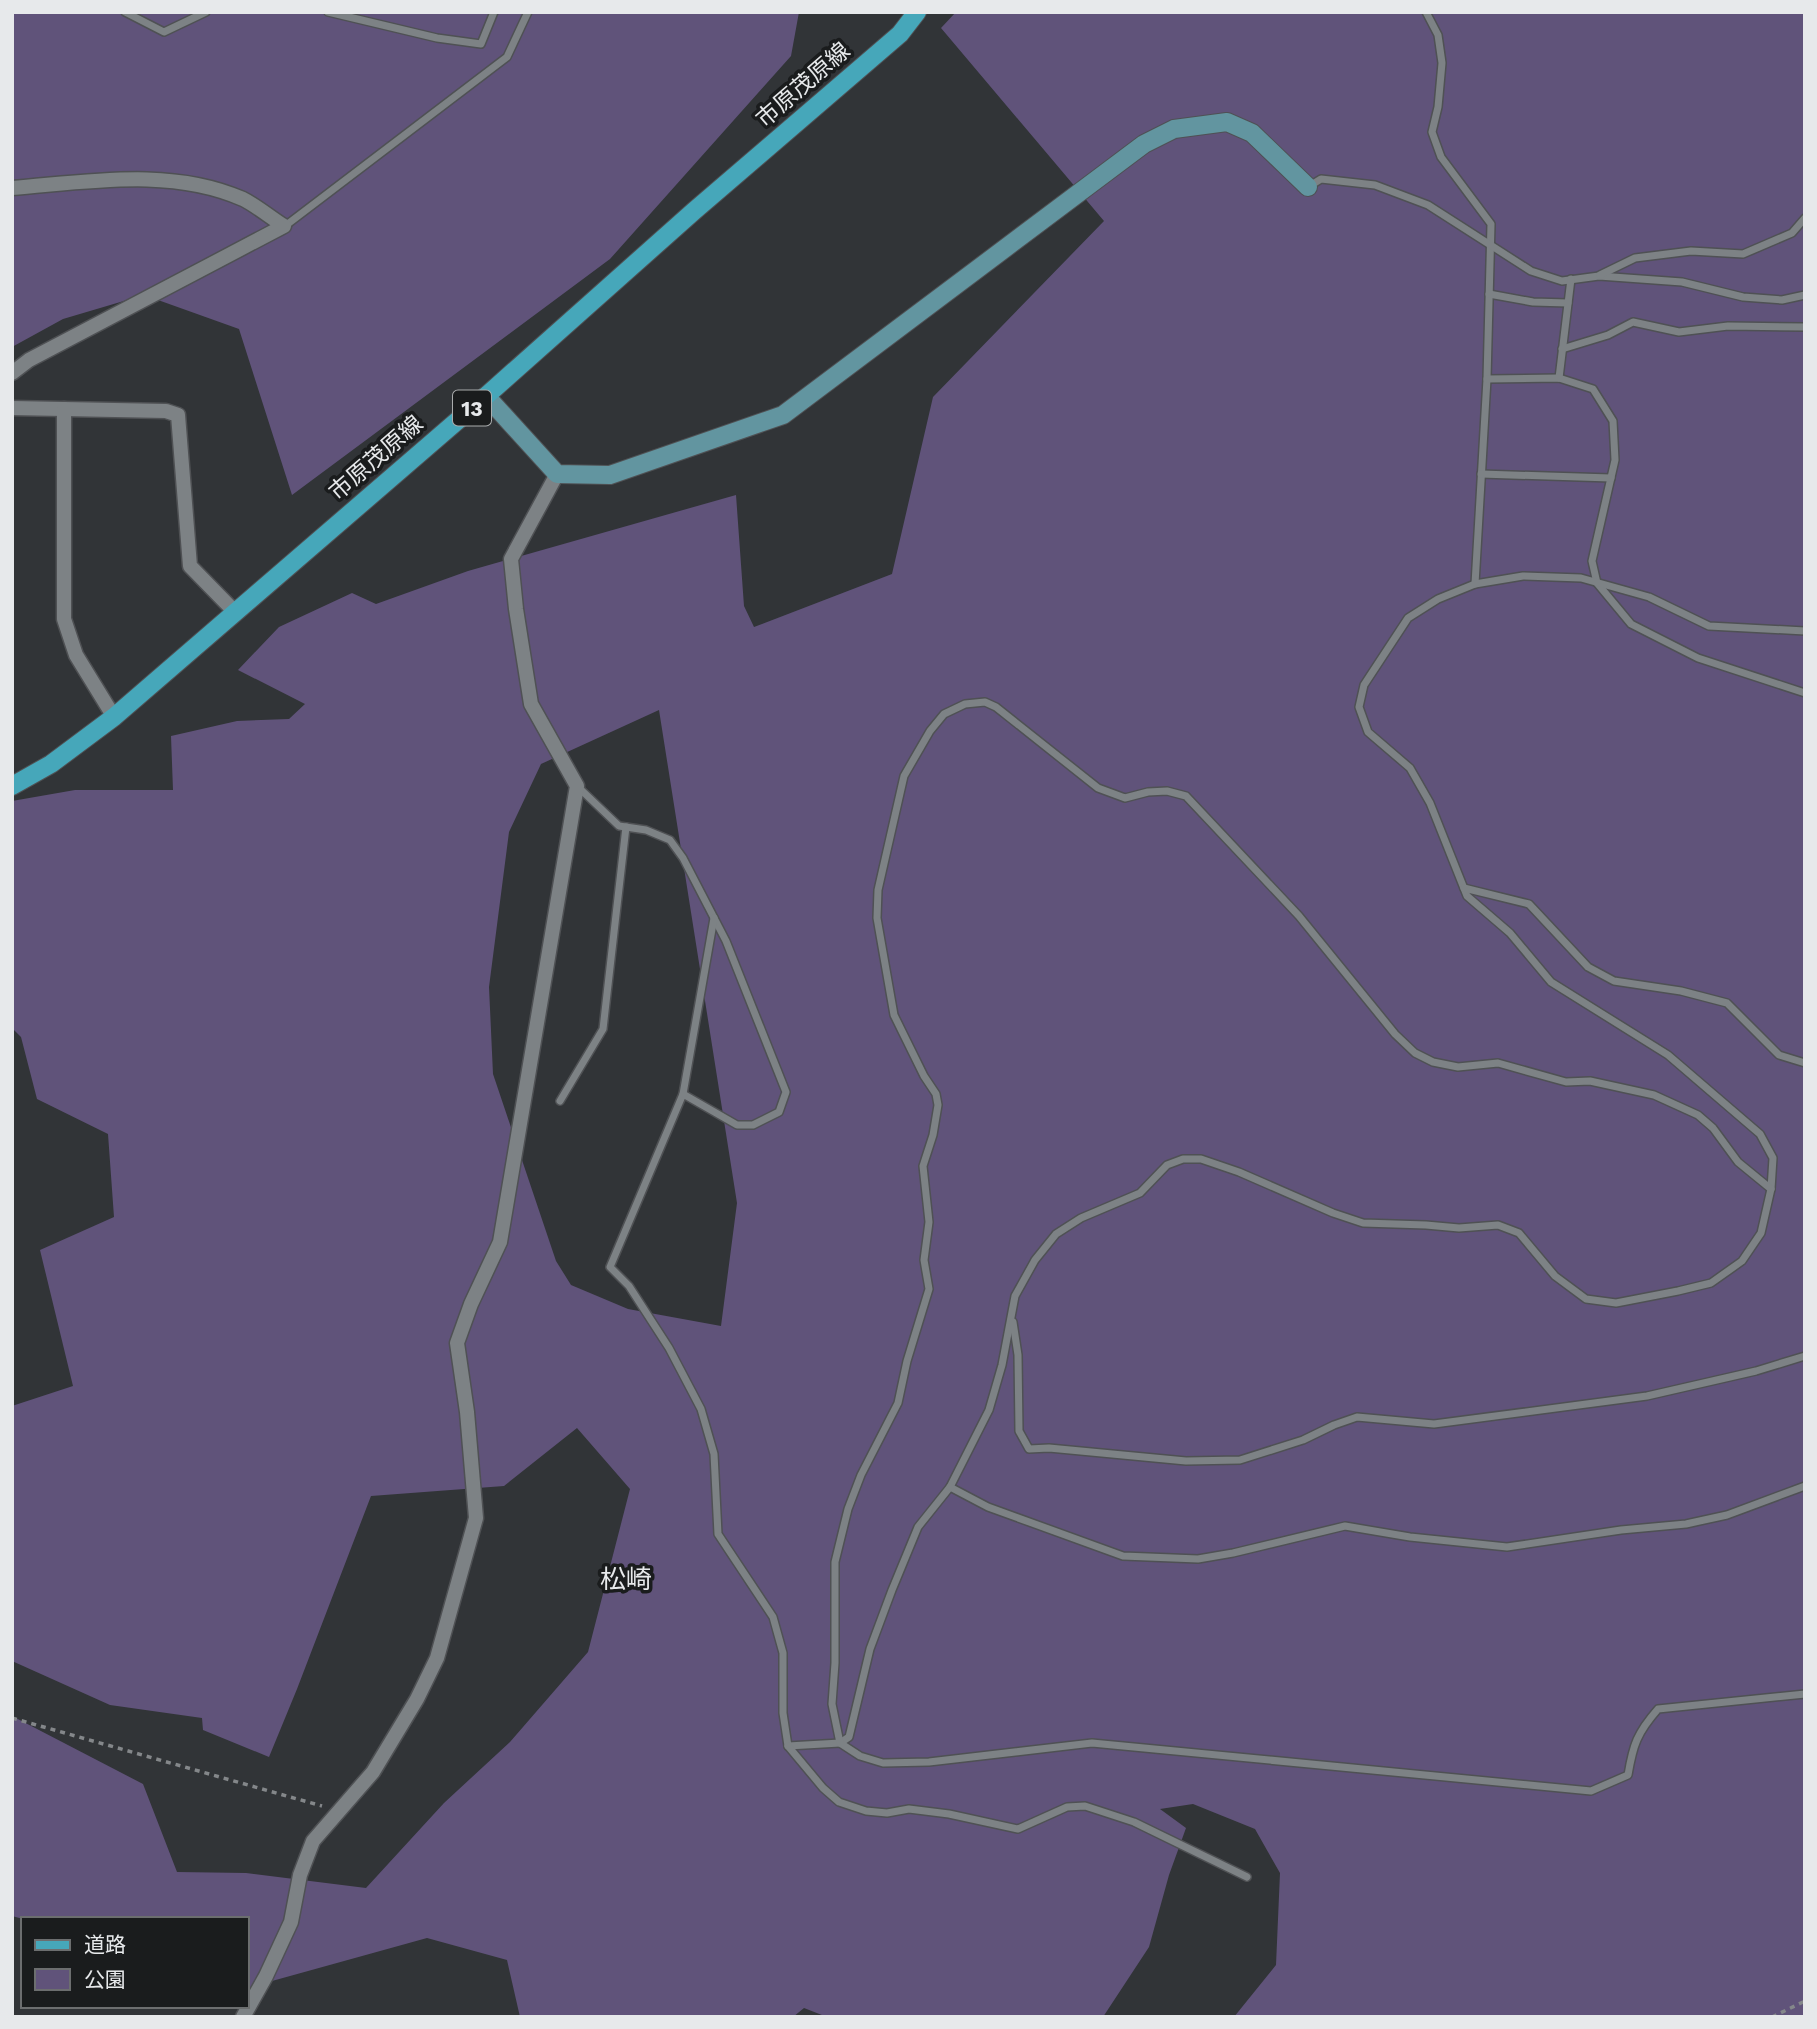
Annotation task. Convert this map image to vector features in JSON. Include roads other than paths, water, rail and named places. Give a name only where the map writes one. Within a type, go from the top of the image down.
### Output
[{"type":"main road","name":"市原茂原線","points":[[12,786],[51,765],[114,717],[900,33],[917,12]]},
{"type":"street","points":[[486,396],[557,474],[610,475],[783,415],[1143,144],[1174,129],[1227,121],[1252,133],[1308,187]]},
{"type":"street","points":[[12,188],[130,179],[192,184],[244,200],[284,226],[29,360],[12,373]]},
{"type":"street","points":[[12,408],[166,411],[178,415],[190,566],[235,612]]},
{"type":"street","points":[[64,409],[64,619],[76,655],[114,717]]},
{"type":"street","points":[[243,2017],[266,1976],[290,1922],[300,1875],[313,1841],[373,1772],[417,1699],[437,1658],[475,1518],[467,1412],[457,1343],[471,1304],[500,1242],[577,786],[531,704],[511,559],[557,474]]},
{"type":"lane","points":[[125,12],[164,32],[206,12]]},
{"type":"lane","points":[[328,12],[437,38],[481,44],[494,12]]},
{"type":"lane","points":[[284,226],[507,57],[528,12]]},
{"type":"lane","points":[[1426,12],[1438,35],[1442,63],[1438,107],[1432,132],[1441,157],[1491,224],[1487,379],[1475,584]]},
{"type":"lane","points":[[1308,187],[1321,179],[1375,185],[1428,205],[1531,271],[1562,281],[1599,276],[1682,282],[1743,297],[1782,300],[1805,295]]},
{"type":"lane","points":[[1599,276],[1635,258],[1691,251],[1743,254],[1792,233],[1805,218]]},
{"type":"lane","points":[[1559,378],[1572,279]]},
{"type":"lane","points":[[1489,294],[1533,302],[1568,303]]},
{"type":"lane","points":[[1562,349],[1608,335],[1633,322],[1679,332],[1728,326],[1805,327]]},
{"type":"lane","points":[[1487,379],[1559,378],[1593,389],[1614,421],[1615,460],[1592,561],[1597,583],[1631,624],[1698,658],[1805,693]]},
{"type":"lane","points":[[1481,474],[1611,478]]},
{"type":"lane","points":[[788,1746],[840,1743],[849,1737],[870,1649],[918,1527],[950,1487],[989,1410],[1002,1365],[1015,1296],[1035,1259],[1056,1234],[1081,1218],[1140,1193],[1167,1165],[1182,1159],[1201,1159],[1240,1171],[1333,1213],[1363,1223],[1459,1228],[1498,1224],[1519,1233],[1555,1276],[1586,1299],[1616,1303],[1711,1283],[1742,1261],[1761,1233],[1771,1189],[1773,1158],[1760,1134],[1668,1055],[1551,982],[1510,933],[1467,896],[1430,803],[1410,768],[1368,732],[1359,707],[1364,685],[1408,618],[1438,599],[1475,584],[1523,576],[1581,578],[1649,597],[1709,626],[1805,631]]},
{"type":"lane","points":[[1771,1189],[1738,1161],[1713,1128],[1698,1115],[1654,1095],[1590,1081],[1566,1082],[1498,1063],[1458,1067],[1433,1062],[1415,1054],[1395,1034],[1299,916],[1186,796],[1167,791],[1148,792],[1125,798],[1098,788],[996,707],[985,702],[965,704],[944,714],[930,731],[904,776],[878,890],[877,918],[894,1015],[924,1076],[936,1094],[938,1105],[933,1135],[923,1166],[929,1222],[925,1260],[929,1289],[907,1361],[898,1404],[861,1475],[848,1509],[835,1562],[835,1663],[832,1704],[840,1743],[860,1756],[883,1763],[929,1762],[1092,1744],[1591,1791],[1628,1775],[1632,1747],[1658,1710],[1805,1694]]},
{"type":"lane","points":[[577,786],[619,826],[646,830],[670,840],[683,858],[726,941],[786,1092],[779,1112],[753,1125],[737,1125],[683,1094]]},
{"type":"lane","points":[[560,1101],[603,1029],[626,827]]},
{"type":"lane","points":[[1464,888],[1529,904],[1588,967],[1614,981],[1681,990],[1727,1003],[1779,1055],[1805,1063]]},
{"type":"lane","points":[[714,917],[683,1094],[610,1267],[629,1286],[701,1409],[714,1454],[718,1534],[773,1617],[780,1641],[783,1653],[783,1713],[788,1746],[823,1788],[839,1802],[866,1811],[887,1813],[909,1809],[949,1814],[1018,1829],[1067,1807],[1085,1806],[1134,1822],[1247,1877]]},
{"type":"lane","points":[[1012,1314],[1018,1355],[1019,1431],[1029,1449],[1049,1448],[1186,1461],[1240,1460],[1303,1440],[1357,1417],[1434,1424],[1647,1396],[1756,1371],[1805,1356]]},
{"type":"lane","points":[[950,1487],[988,1507],[1123,1556],[1198,1559],[1345,1526],[1410,1537],[1507,1547],[1621,1530],[1686,1524],[1727,1515],[1805,1486]]},
{"type":"district","name":"松崎","points":[[626,1579]]}]
